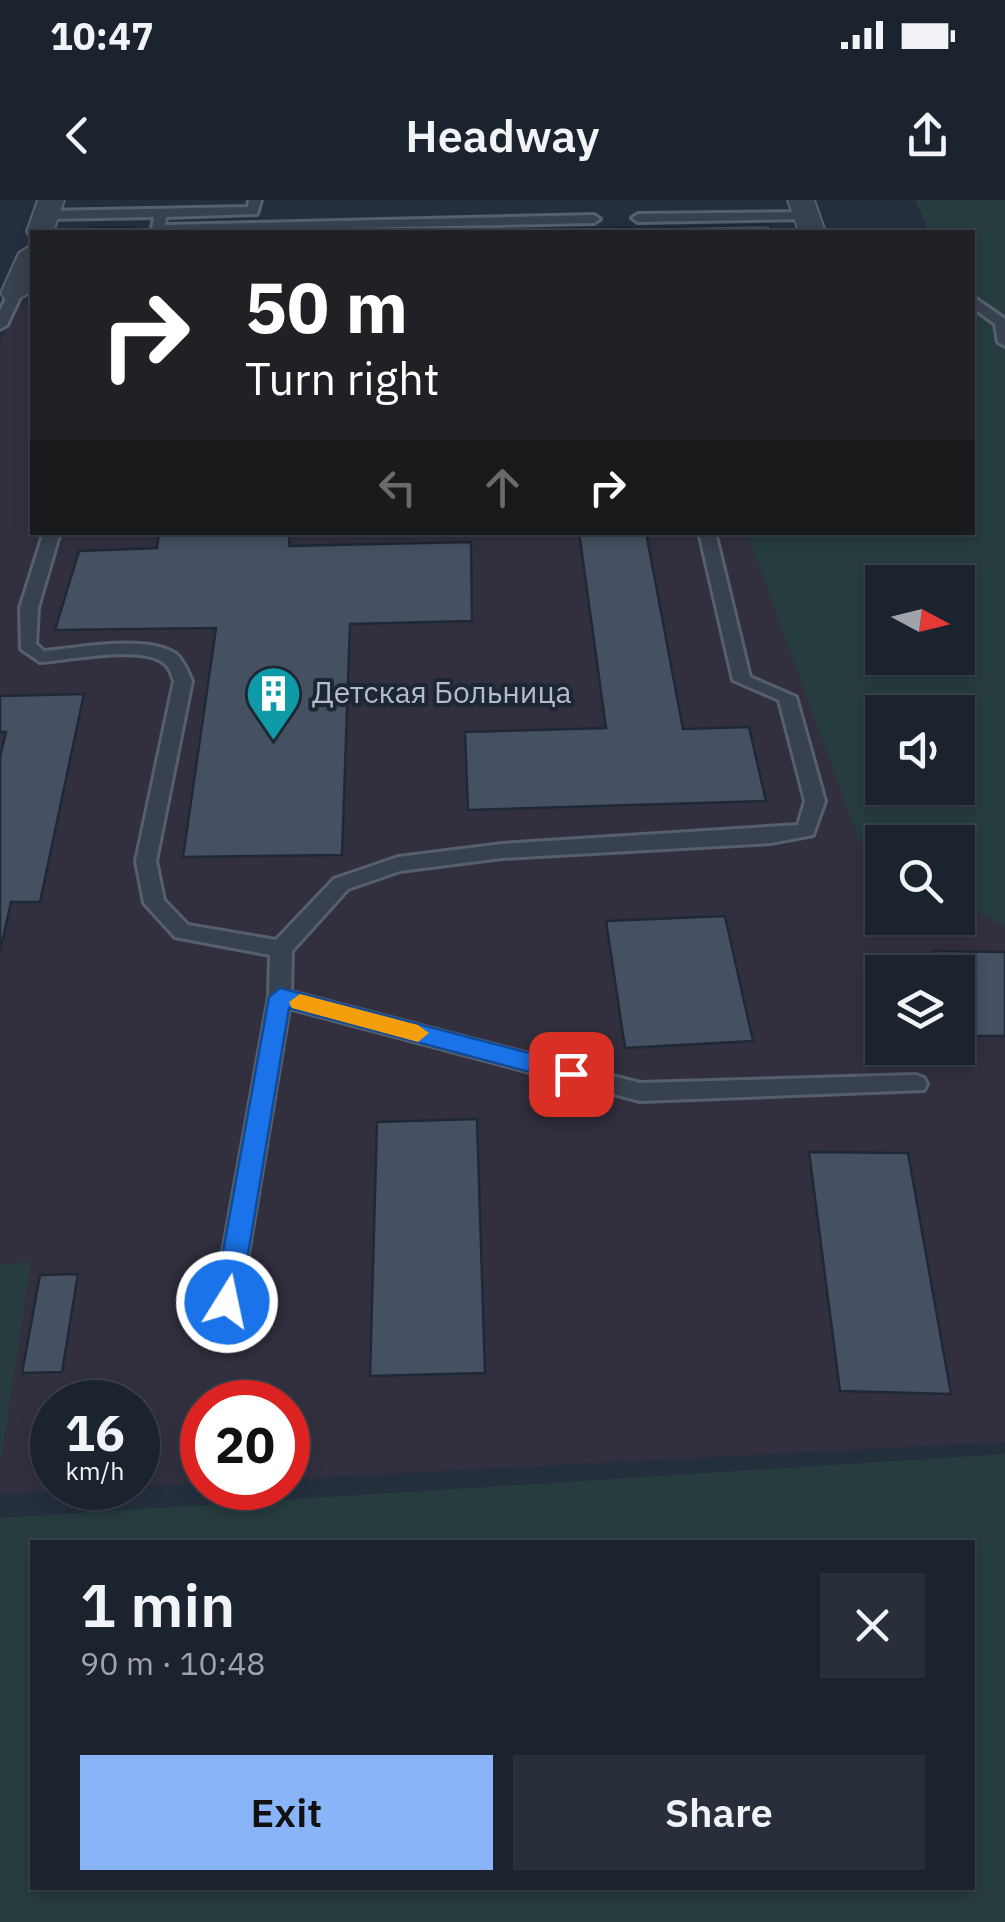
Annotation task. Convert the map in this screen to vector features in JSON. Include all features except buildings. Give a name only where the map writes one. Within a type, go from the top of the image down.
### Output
[{"type":"street","points":[[16,293],[30,258]]},
{"type":"lane","points":[[46,216],[253,210],[256,200]]},
{"type":"lane","points":[[162,213],[158,229],[594,219]]},
{"type":"lane","points":[[638,218],[806,216]]},
{"type":"lane","points":[[0,325],[16,293]]},
{"type":"lane","points":[[975,302],[1001,322],[1005,342]]},
{"type":"lane","points":[[51,535],[29,608],[26,644],[40,657],[125,651],[164,654],[176,664],[183,681],[146,860],[154,903],[182,932],[281,949]]},
{"type":"lane","points":[[227,1302],[280,997],[281,949],[341,884],[398,864],[502,851],[771,836],[806,830],[815,801],[787,697],[742,680],[707,535]]},
{"type":"lane","points":[[280,997],[640,1092],[916,1084]]},
{"type":"shaded area","points":[[14,306],[30,306],[30,535],[906,535],[891,565],[865,565],[865,675],[882,675],[882,695],[865,695],[865,805],[965,805],[974,825],[865,825],[865,935],[975,935],[975,827],[1005,896],[1005,1442],[310,1478],[310,1380],[180,1380],[180,1484],[160,1486],[160,1380],[30,1380],[30,1492],[0,1494],[0,345]]},
{"type":"green space","points":[[915,200],[1005,200],[1005,928],[975,909],[975,825],[865,825],[865,844],[859,840],[748,535],[975,535],[975,230],[928,230]]},
{"type":"green space","points":[[31,1263],[0,1466],[0,1264]]},
{"type":"green space","points":[[1005,1454],[1005,1922],[0,1922],[0,1518],[180,1507],[180,1510],[310,1510],[310,1498]]},
{"type":"slow traffic","points":[[300,1002],[418,1033]]},
{"type":"place","name":"Детская Больница","points":[[273,742]]},
{"type":"route","points":[[227,1302],[280,997],[571,1074]]}]
